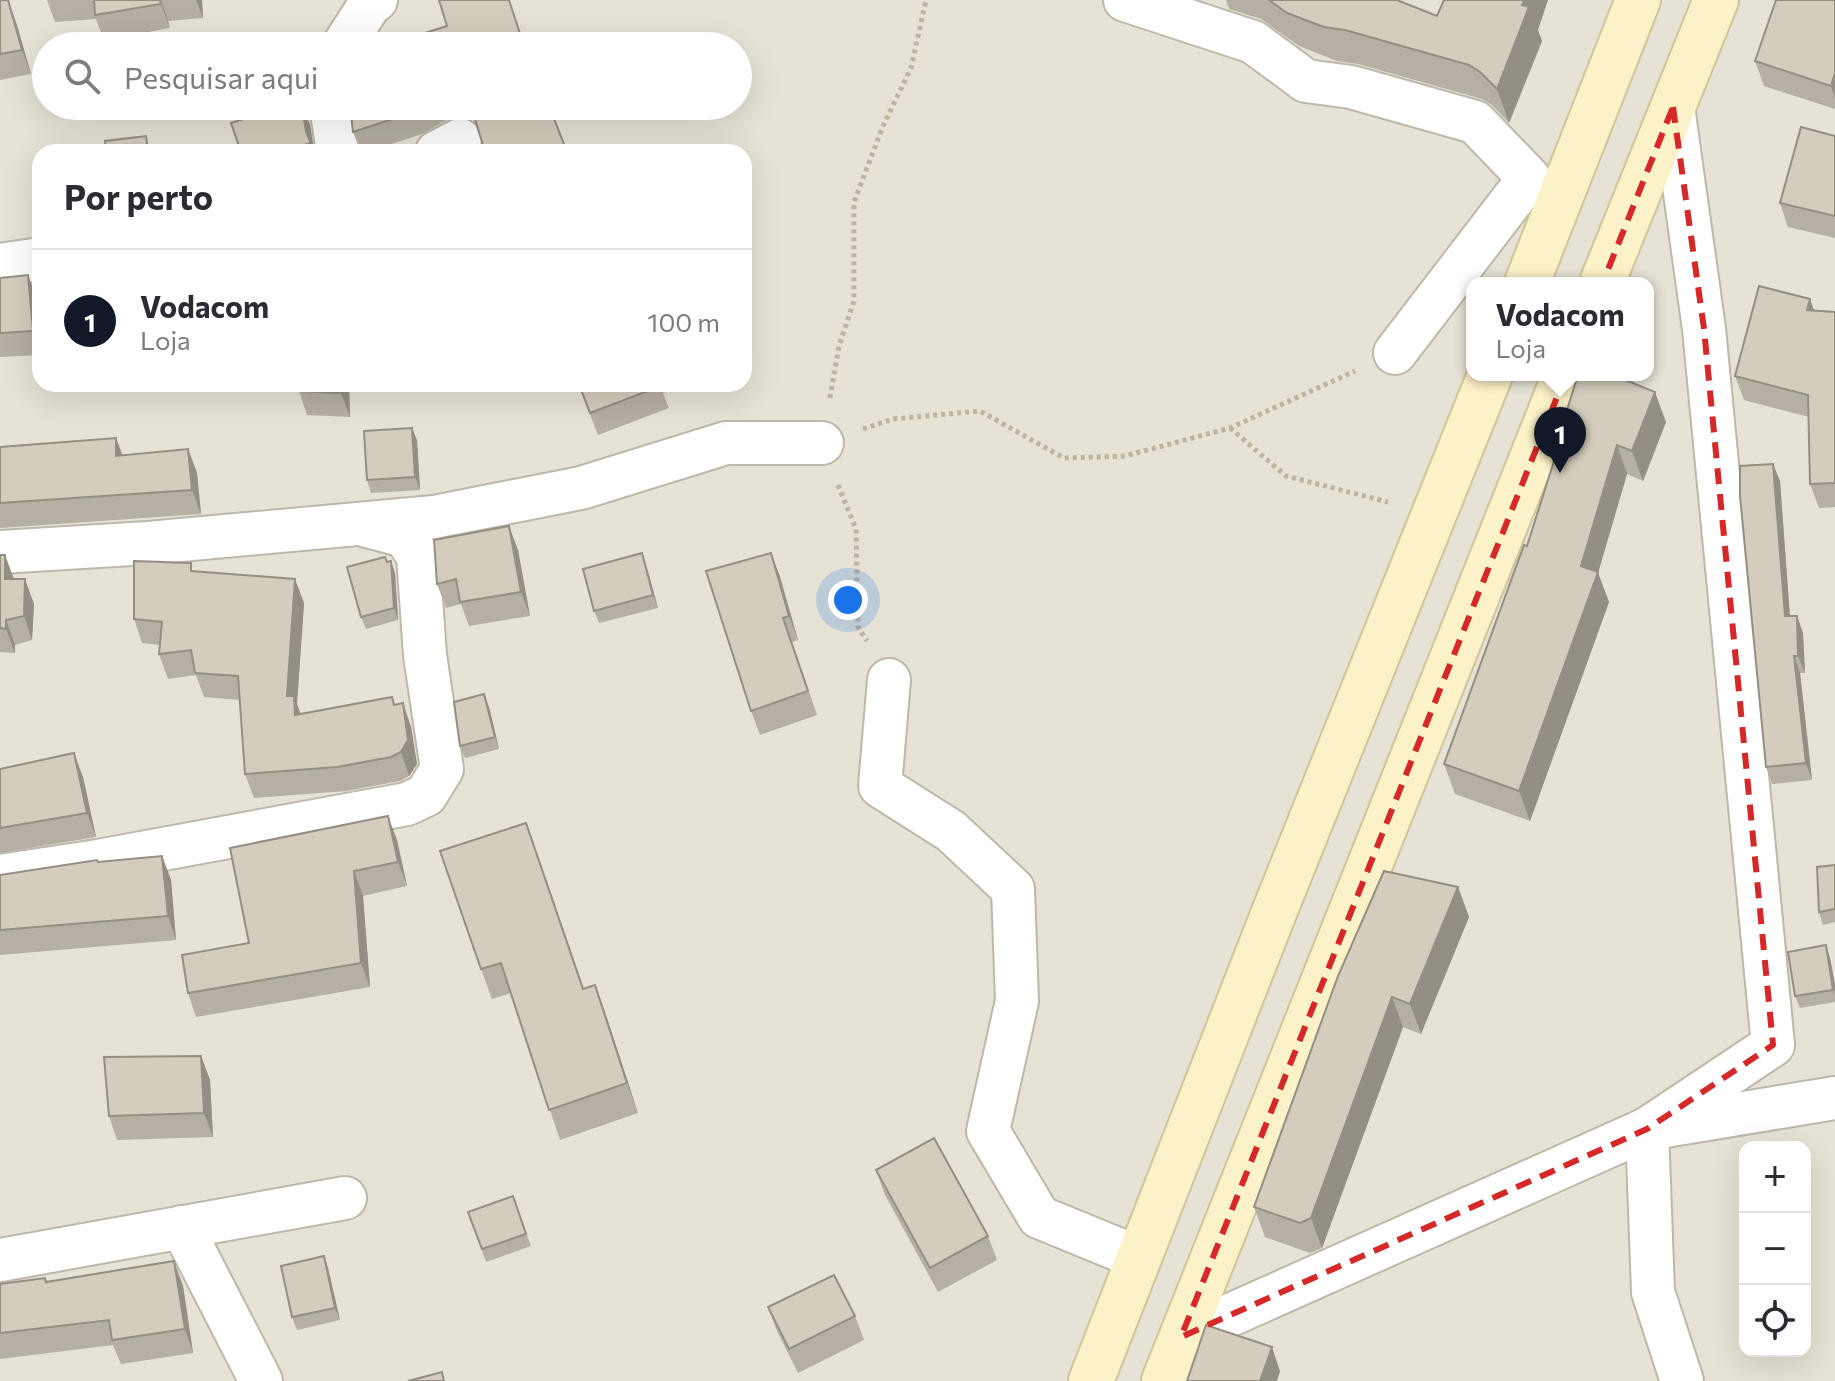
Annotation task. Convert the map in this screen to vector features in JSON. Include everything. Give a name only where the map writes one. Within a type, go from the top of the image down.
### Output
[{"type":"street","points":[[352,32],[376,0]]},
{"type":"street","points":[[1125,0],[1253,42],[1306,81],[1351,87],[1475,122],[1529,178],[1395,353]]},
{"type":"street","points":[[1529,277],[1638,0]]},
{"type":"street","points":[[1604,277],[1716,0]]},
{"type":"street","points":[[1181,1337],[1647,1129],[1773,1045],[1704,329],[1673,107]]},
{"type":"street","points":[[333,120],[337,144]]},
{"type":"street","points":[[0,265],[32,260]]},
{"type":"street","points":[[1091,1381],[1488,381]]},
{"type":"street","points":[[1164,1381],[1563,381]]},
{"type":"street","points":[[0,552],[148,543],[434,517],[581,488],[726,443],[822,443]]},
{"type":"street","points":[[0,876],[407,804],[426,795],[442,769],[425,655],[418,556],[405,536],[362,525]]},
{"type":"street","points":[[889,680],[880,786],[951,831],[1013,889],[1017,1001],[988,1131],[1039,1217],[1139,1258]]},
{"type":"street","points":[[1647,1129],[1835,1098]]},
{"type":"street","points":[[1647,1129],[1653,1292],[1682,1381]]},
{"type":"street","points":[[0,1260],[345,1198]]},
{"type":"street","points":[[182,1227],[261,1381]]},
{"type":"path","points":[[889,680],[858,627],[856,529],[822,443],[839,346],[854,301],[854,202],[883,126],[911,68],[926,0]]},
{"type":"path","points":[[822,443],[893,419],[980,411],[1064,458],[1125,456],[1230,428],[1395,353]]},
{"type":"path","points":[[1230,428],[1286,476],[1434,514]]},
{"type":"highlighted area","points":[[1673,107],[1704,329],[1773,1045],[1647,1129],[1181,1337],[1547,420]]},
{"type":"shaded area","points":[[0,0],[1835,0],[1835,1381],[0,1381]]},
{"type":"building","points":[[0,0],[8,0],[22,50],[0,54]]},
{"type":"building","points":[[94,0],[160,0],[161,4],[95,15]]},
{"type":"building","points":[[439,0],[509,0],[519,32],[428,32],[447,26]]},
{"type":"building","points":[[1269,0],[1397,0],[1437,16],[1444,0],[1524,0],[1522,5],[1529,7],[1497,89],[1469,65],[1345,30],[1324,27],[1287,13]]},
{"type":"building","points":[[1776,0],[1835,0],[1835,73],[1831,86],[1755,61]]},
{"type":"building","points":[[241,120],[304,120],[311,143],[238,144],[231,123]]},
{"type":"building","points":[[352,120],[390,120],[353,132]]},
{"type":"building","points":[[475,120],[555,120],[564,144],[483,144]]},
{"type":"building","points":[[1801,127],[1835,136],[1835,216],[1780,203]]},
{"type":"building","points":[[146,136],[147,144],[105,144],[105,141]]},
{"type":"building","points":[[28,275],[32,331],[0,333],[0,278]]},
{"type":"building","points":[[1759,286],[1810,299],[1807,310],[1835,312],[1835,483],[1810,484],[1808,395],[1735,376]]},
{"type":"building","points":[[1576,381],[1628,381],[1655,392],[1632,451],[1617,445],[1581,566],[1598,572],[1519,791],[1444,764],[1524,545],[1527,546],[1561,439],[1558,438]]},
{"type":"building","points":[[582,392],[645,392],[590,413]]},
{"type":"building","points":[[412,428],[415,477],[367,480],[364,431]]},
{"type":"building","points":[[116,438],[116,456],[188,449],[192,490],[0,503],[0,447]]},
{"type":"building","points":[[1773,464],[1785,616],[1797,616],[1798,656],[1794,656],[1806,763],[1766,767],[1740,496],[1740,466]]},
{"type":"building","points":[[509,526],[521,592],[460,602],[456,579],[437,584],[434,540]]},
{"type":"building","points":[[642,553],[653,595],[594,611],[583,569]]},
{"type":"building","points":[[771,553],[789,616],[783,618],[808,691],[751,711],[706,571]]},
{"type":"building","points":[[0,555],[5,555],[5,579],[25,579],[24,616],[6,620],[6,629],[0,628]]},
{"type":"building","points":[[385,557],[387,562],[391,561],[394,608],[361,617],[347,567]]},
{"type":"building","points":[[134,561],[191,563],[191,571],[295,579],[287,696],[294,696],[295,715],[392,697],[394,705],[403,703],[408,740],[401,752],[391,757],[337,767],[245,774],[238,676],[195,673],[191,650],[159,654],[162,622],[134,619]]},
{"type":"building","points":[[484,694],[495,737],[460,746],[454,702]]},
{"type":"building","points":[[74,753],[87,813],[0,828],[0,769]]},
{"type":"building","points":[[388,816],[398,862],[354,871],[361,963],[188,993],[182,955],[249,943],[230,848]]},
{"type":"building","points":[[526,823],[583,989],[595,985],[627,1083],[549,1110],[501,963],[481,969],[440,851]]},
{"type":"building","points":[[162,856],[168,916],[0,930],[0,875],[97,860]]},
{"type":"building","points":[[1835,865],[1835,909],[1819,912],[1817,867]]},
{"type":"building","points":[[1384,871],[1458,887],[1410,1004],[1392,997],[1311,1218],[1300,1223],[1254,1207],[1338,976]]},
{"type":"building","points":[[1826,945],[1833,990],[1795,996],[1788,952]]},
{"type":"building","points":[[201,1056],[204,1113],[109,1116],[104,1057]]},
{"type":"building","points":[[934,1138],[988,1236],[930,1268],[876,1170]]},
{"type":"building","points":[[513,1196],[526,1234],[482,1249],[468,1212]]},
{"type":"building","points":[[324,1256],[335,1308],[292,1317],[281,1266]]},
{"type":"building","points":[[174,1261],[185,1329],[112,1340],[109,1320],[0,1333],[0,1284],[45,1278],[46,1282]]},
{"type":"building","points":[[834,1275],[855,1316],[789,1349],[768,1307]]},
{"type":"building","points":[[1206,1325],[1272,1347],[1260,1381],[1187,1381]]},
{"type":"building","points":[[442,1372],[444,1381],[408,1381]]},
{"type":"place","name":"Vodacom","points":[[1560,473]]}]
